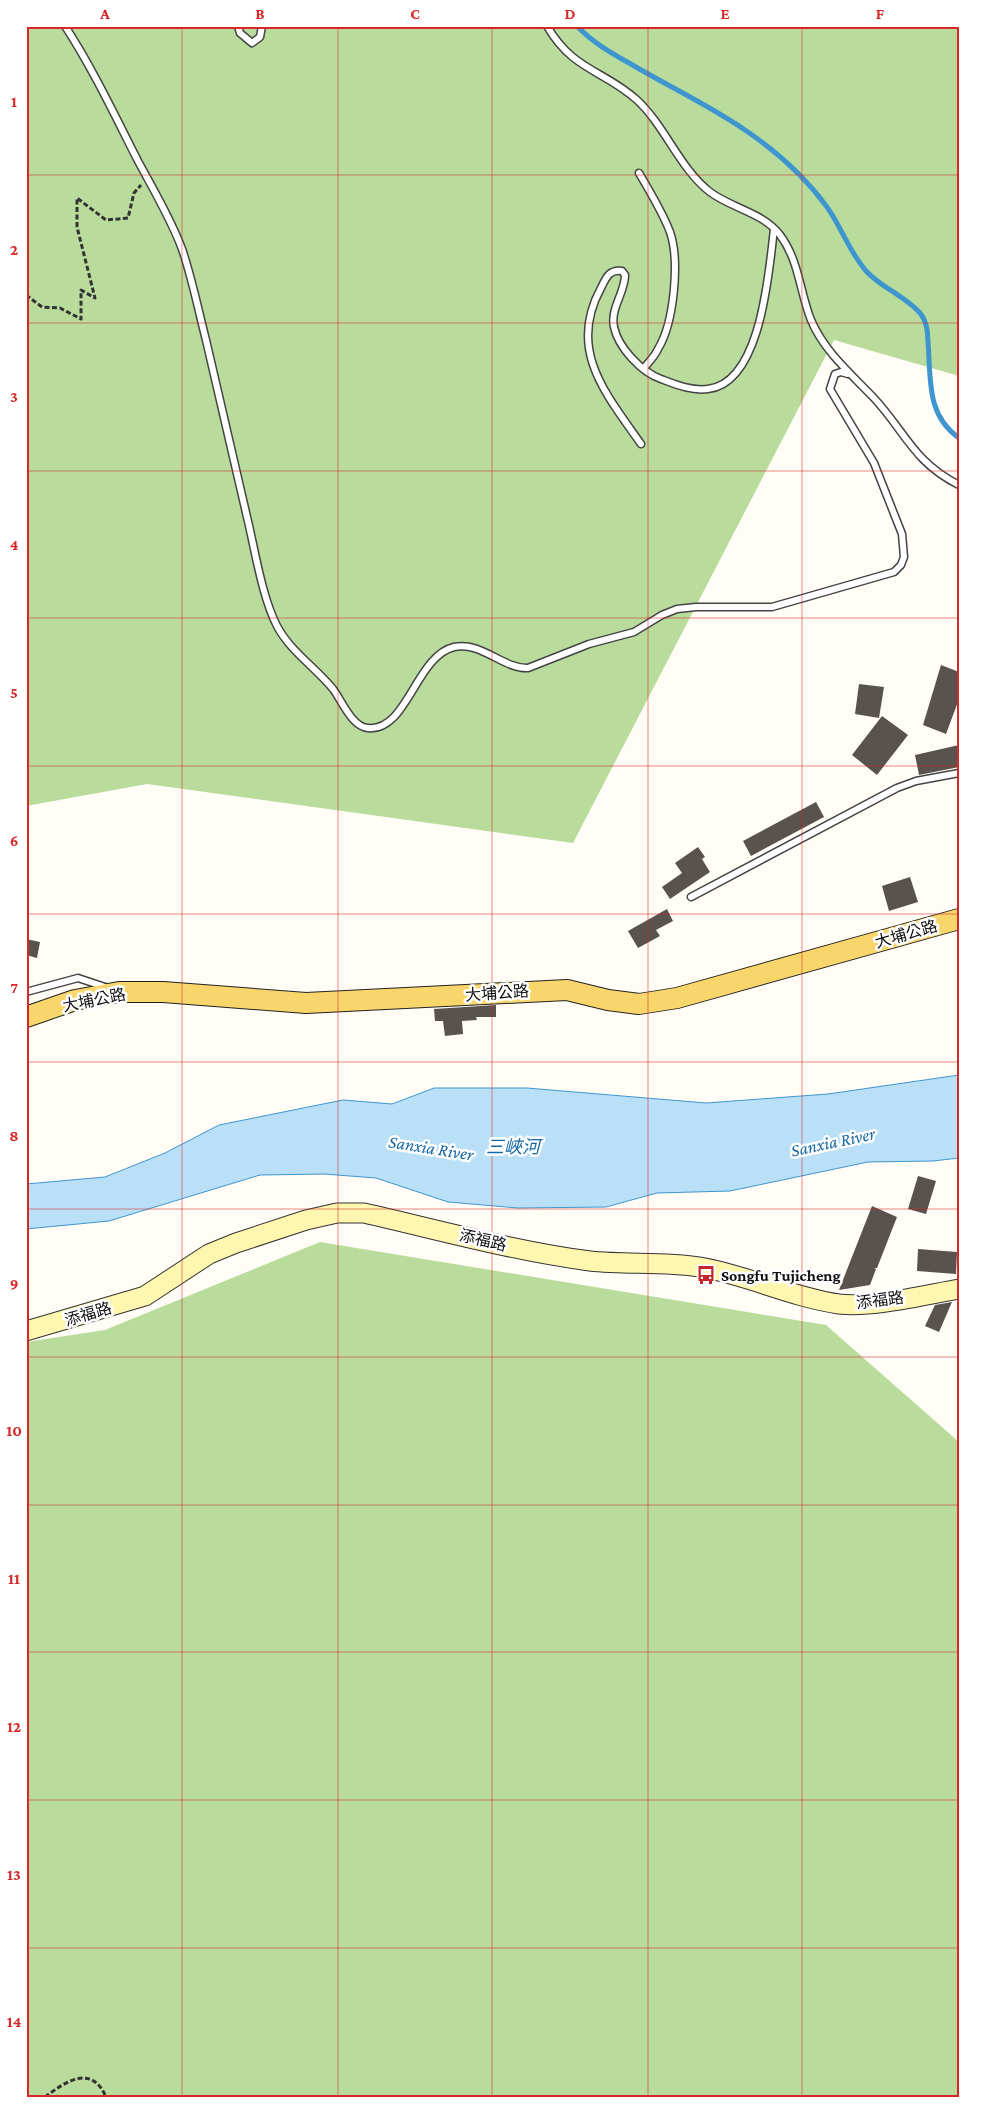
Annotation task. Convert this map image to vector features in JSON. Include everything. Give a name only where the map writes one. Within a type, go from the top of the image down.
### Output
[{"type":"main road","name":"大埔公路","points":[[26,1017],[75,1000],[119,992],[164,992],[306,1002],[567,990],[608,1000],[639,1004],[677,998],[779,971],[959,919]]},
{"type":"street","name":"添福路","points":[[26,1331],[145,1296],[209,1254],[306,1220],[338,1212],[364,1213],[551,1255],[593,1261],[700,1267],[748,1278],[804,1297],[840,1304],[866,1303],[959,1290]]},
{"type":"lane","points":[[65,26],[77,44],[181,246],[188,268],[256,556],[273,616],[282,634],[329,684],[353,720],[367,728],[377,727],[392,719],[427,668],[444,651],[455,646],[477,650],[519,668],[528,668],[589,644],[634,632],[662,615],[677,609],[696,606],[772,607],[894,572],[901,566],[904,557],[902,534],[874,463],[830,389],[835,374],[841,372],[848,374]]},
{"type":"lane","points":[[238,26],[240,33],[252,43],[260,37],[262,26]]},
{"type":"lane","points":[[548,26],[554,38],[569,55],[585,68],[622,89],[636,100],[709,191],[781,235],[795,265],[811,321],[820,336],[848,374],[874,398],[924,463],[940,475],[959,485]]},
{"type":"lane","points":[[639,173],[670,233],[675,264],[674,293],[665,332],[659,349],[644,368]]},
{"type":"lane","points":[[641,444],[602,390],[587,343],[587,324],[597,295],[608,274],[616,270],[625,275],[624,288],[614,314],[613,325],[618,342],[630,356],[657,378],[688,389],[711,389],[728,380],[747,358],[756,336],[764,306],[774,229]]},
{"type":"lane","points":[[691,896],[897,788],[916,780],[959,773]]},
{"type":"lane","points":[[26,992],[78,978],[88,979],[119,992]]},
{"type":"path","points":[[26,295],[42,307],[60,308],[81,320],[81,290],[95,298],[77,227],[77,198],[106,220],[128,218],[134,193],[147,179]]},
{"type":"path","points":[[45,2097],[68,2082],[90,2078],[101,2084],[106,2097]]},
{"type":"green space","points":[[26,26],[959,26],[959,376],[834,340],[573,843],[147,784],[26,806]]},
{"type":"green space","points":[[320,1242],[826,1325],[959,1442],[959,2097],[26,2097],[26,1342],[105,1330]]},
{"type":"water","name":"三峽河","points":[[959,1075],[959,1158],[933,1161],[868,1162],[730,1191],[657,1193],[606,1207],[518,1208],[448,1202],[376,1178],[324,1174],[260,1175],[109,1221],[26,1229],[26,1184],[105,1177],[165,1153],[219,1125],[343,1100],[392,1104],[434,1088],[527,1088],[706,1103],[828,1094]]},
{"type":"building","points":[[941,665],[959,672],[959,699],[946,734],[923,725]]},
{"type":"building","points":[[859,684],[884,687],[879,718],[855,714]]},
{"type":"building","points":[[882,716],[908,735],[877,775],[852,755]]},
{"type":"building","points":[[959,745],[959,767],[919,775],[915,755]]},
{"type":"building","points":[[816,802],[824,817],[751,856],[743,841]]},
{"type":"building","points":[[698,847],[705,857],[702,859],[710,872],[670,899],[662,887],[682,873],[675,863]]},
{"type":"building","points":[[910,877],[918,902],[889,911],[882,886]]},
{"type":"building","points":[[667,909],[673,921],[656,930],[660,936],[638,948],[628,931]]},
{"type":"building","points":[[26,939],[40,942],[37,958],[26,955]]},
{"type":"building","points":[[496,1005],[496,1017],[476,1017],[477,1020],[462,1021],[463,1034],[445,1036],[443,1021],[435,1021],[434,1009]]},
{"type":"building","points":[[918,1176],[936,1181],[926,1214],[908,1209]]},
{"type":"building","points":[[872,1206],[897,1217],[877,1268],[874,1268],[876,1269],[870,1285],[839,1290]]},
{"type":"building","points":[[918,1249],[957,1252],[956,1274],[917,1271]]},
{"type":"building","points":[[952,1302],[939,1332],[925,1326],[935,1305]]},
{"type":"waterway","points":[[577,26],[613,54],[732,121],[768,147],[800,175],[827,207],[855,256],[867,272],[908,302],[922,316],[926,323],[930,383],[935,407],[948,429],[959,438]]},
{"type":"place","name":"Songfu Tujicheng","points":[[706,1275]]},
{"type":"water label","name":"Sanxia River","points":[[833,1142]]},
{"type":"water label","name":"Sanxia River","points":[[431,1148]]}]
